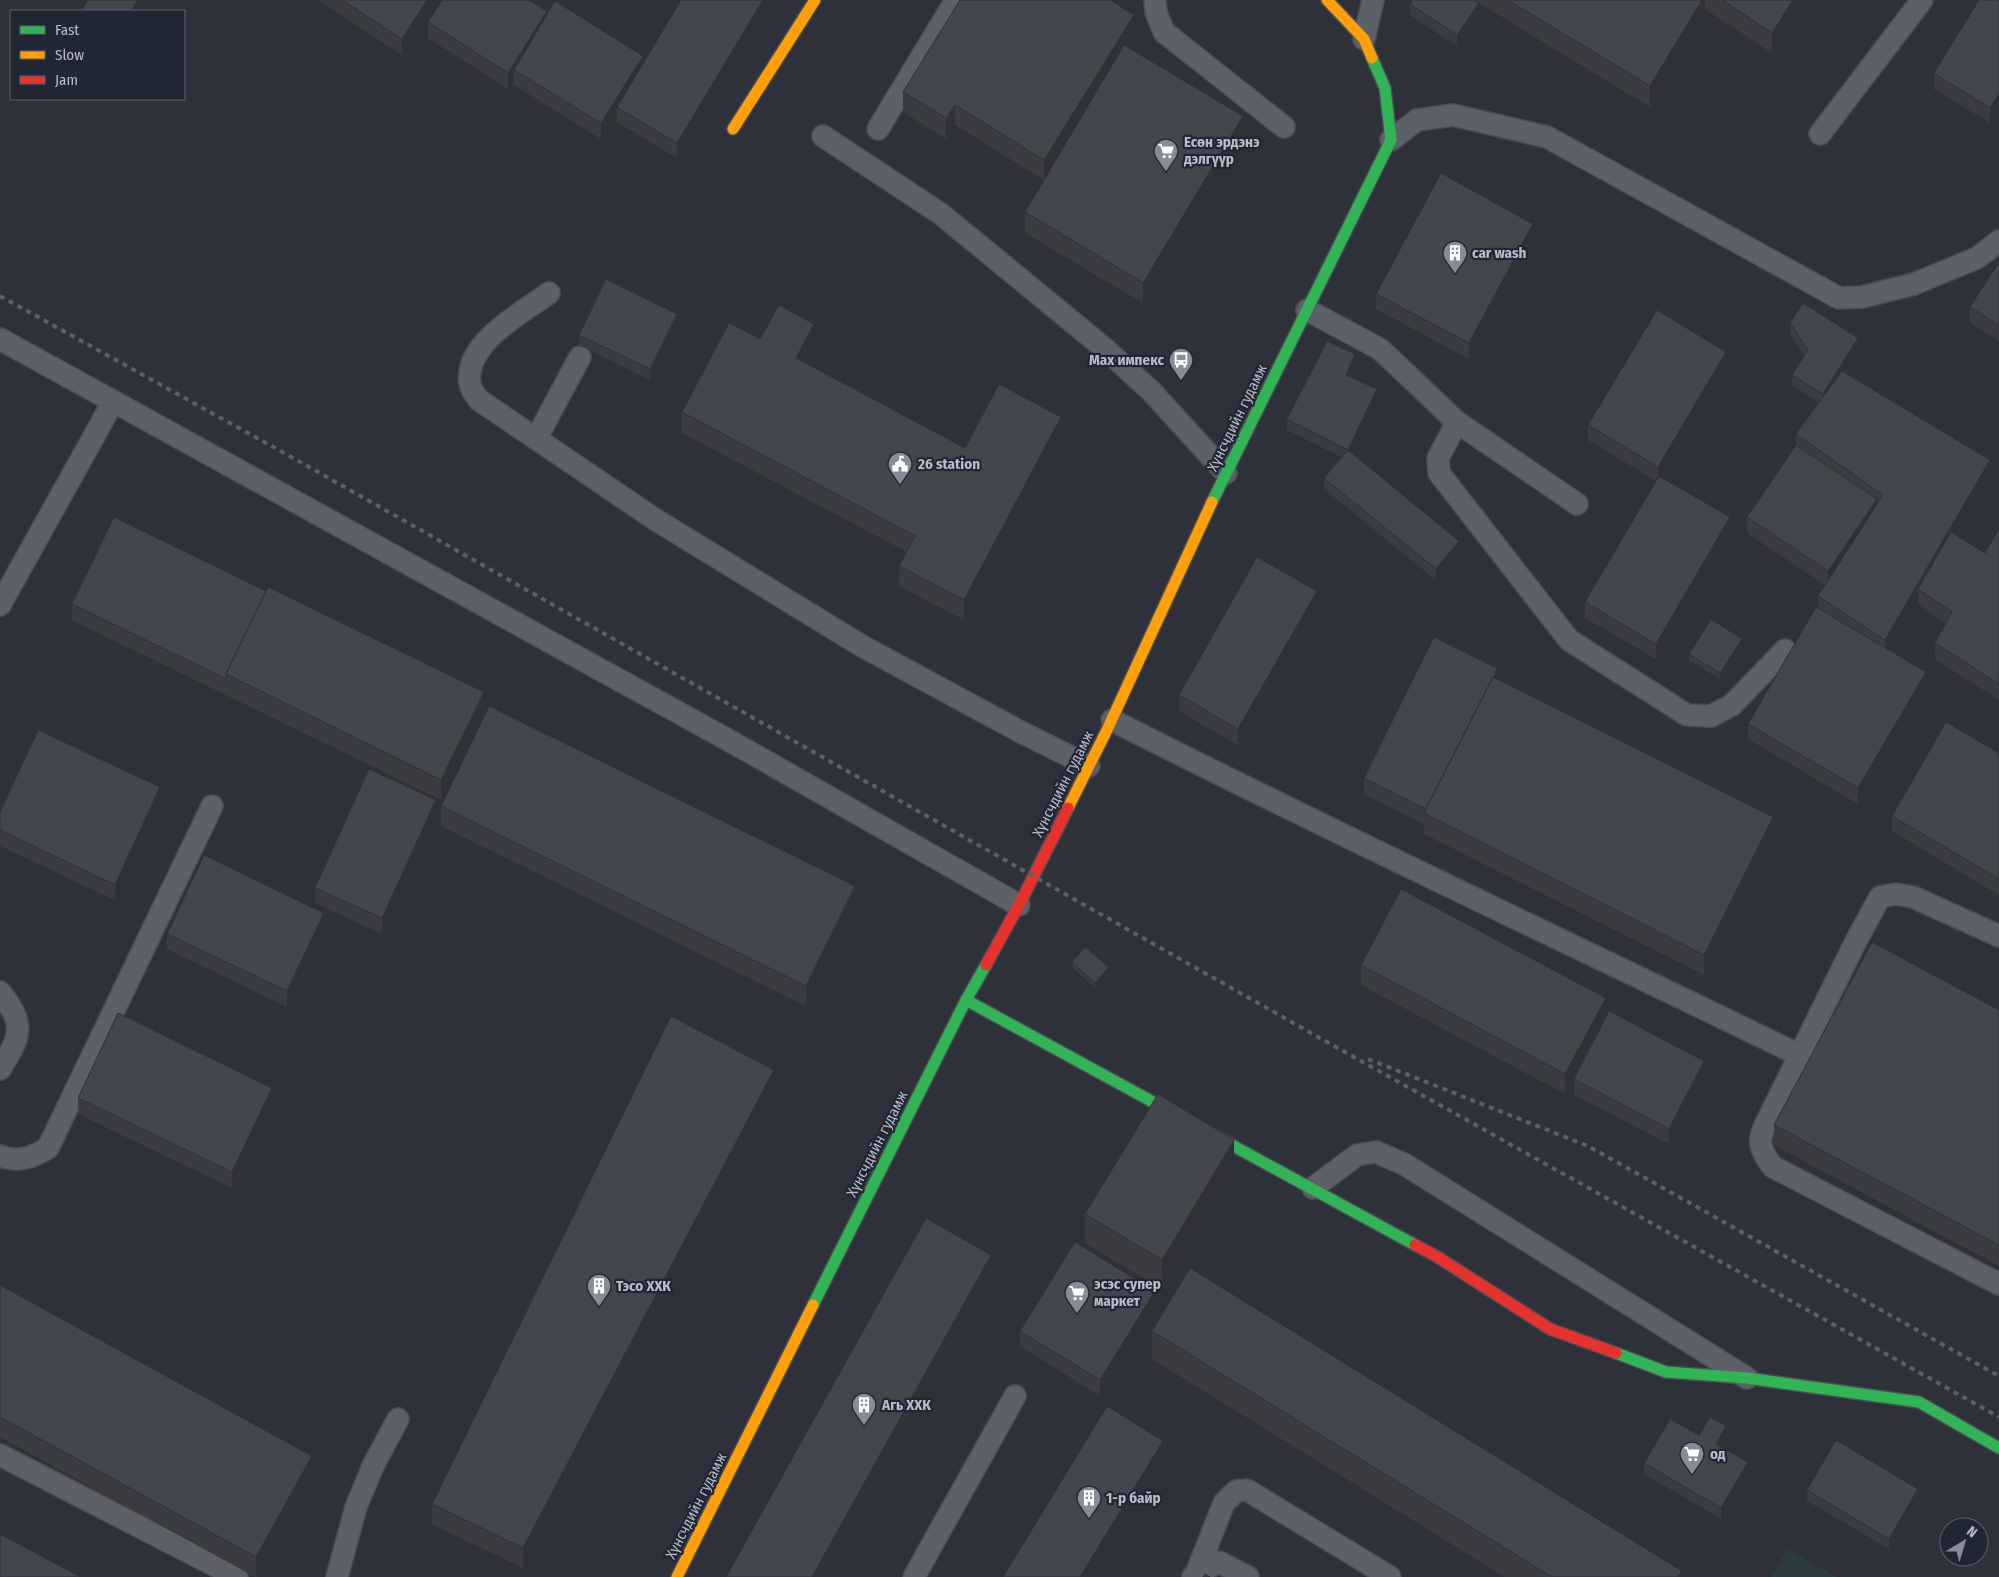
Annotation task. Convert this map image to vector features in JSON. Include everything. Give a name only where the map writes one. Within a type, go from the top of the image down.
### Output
[{"type":"street","points":[[734,129],[815,0]]},
{"type":"street","points":[[1326,0],[1364,39],[1385,88],[1391,140]]},
{"type":"street","name":"Хүнсчдийн гудамж","points":[[677,1577],[966,1000],[1019,905],[1112,720],[1226,473],[1391,140]]},
{"type":"street","points":[[966,1000],[1436,1256],[1550,1329],[1666,1372],[1747,1378],[1919,1402],[1999,1448]]},
{"type":"lane","points":[[878,129],[956,0]]},
{"type":"lane","points":[[1154,0],[1156,12],[1164,32],[1284,127]]},
{"type":"lane","points":[[1364,39],[1373,0]]},
{"type":"lane","points":[[1820,134],[1922,0]]},
{"type":"lane","points":[[1391,140],[1417,120],[1453,115],[1547,137],[1839,298],[1862,297],[1914,284],[1977,258],[1999,241]]},
{"type":"lane","points":[[823,136],[941,214],[1104,348],[1151,390],[1226,473]]},
{"type":"lane","points":[[549,293],[489,336],[472,363],[469,384],[479,400],[656,520],[862,646],[1019,731],[1089,766]]},
{"type":"lane","points":[[1307,310],[1380,349],[1457,422],[1577,504]]},
{"type":"lane","points":[[0,340],[730,741],[1019,905]]},
{"type":"lane","points":[[536,439],[580,357]]},
{"type":"lane","points":[[0,605],[113,402]]},
{"type":"lane","points":[[1457,422],[1438,458],[1439,473],[1569,640],[1687,715],[1711,716],[1732,705],[1785,650]]},
{"type":"lane","points":[[1112,720],[1370,849],[1800,1055]]},
{"type":"lane","points":[[0,1156],[7,1159],[32,1158],[48,1148],[212,806]]},
{"type":"lane","points":[[1999,936],[1913,897],[1896,894],[1880,897],[1857,939],[1763,1128],[1760,1142],[1762,1154],[1773,1167],[1999,1284]]},
{"type":"lane","points":[[0,992],[16,1017],[19,1032],[14,1048],[0,1069]]},
{"type":"lane","points":[[1313,1188],[1357,1155],[1376,1152],[1404,1164],[1747,1378]]},
{"type":"lane","points":[[914,1577],[1016,1396]]},
{"type":"lane","points":[[337,1577],[356,1508],[398,1418]]},
{"type":"lane","points":[[0,1455],[237,1577]]},
{"type":"lane","points":[[1195,1575],[1224,1504],[1236,1491],[1247,1490],[1390,1577]]},
{"type":"lane","points":[[1195,1575],[1219,1562],[1248,1577]]},
{"type":"shaded area","points":[[1787,1549],[1837,1577],[1771,1577]]},
{"type":"building","points":[[88,0],[138,0],[132,10],[82,10]]},
{"type":"building","points":[[342,0],[427,0],[402,39]]},
{"type":"building","points":[[442,0],[529,0],[547,11],[508,73],[428,22]]},
{"type":"building","points":[[681,0],[763,0],[677,143],[617,107]]},
{"type":"building","points":[[960,0],[1110,0],[1134,15],[1044,160],[955,105],[946,118],[903,92]]},
{"type":"building","points":[[1413,0],[1474,0],[1479,3],[1457,35],[1410,4]]},
{"type":"building","points":[[1508,0],[1702,0],[1650,86]]},
{"type":"building","points":[[1722,0],[1793,0],[1772,33]]},
{"type":"building","points":[[1979,0],[1999,0],[1999,94],[1990,108],[1934,73]]},
{"type":"building","points":[[555,1],[643,56],[601,123],[514,70]]},
{"type":"building","points":[[1124,45],[1243,116],[1143,283],[1025,212]]},
{"type":"building","name":"car wash","points":[[1441,173],[1533,224],[1469,343],[1376,294]]},
{"type":"building","points":[[1999,262],[1999,325],[1970,307]]},
{"type":"building","points":[[606,279],[677,314],[650,369],[579,335]]},
{"type":"building","points":[[1803,303],[1858,338],[1823,394],[1792,375],[1808,350],[1790,323]]},
{"type":"building","points":[[779,305],[814,324],[796,358],[965,448],[999,384],[1061,417],[964,600],[899,566],[915,536],[682,412],[729,323],[760,339]]},
{"type":"building","points":[[1657,310],[1726,352],[1658,467],[1588,425]]},
{"type":"building","points":[[1327,341],[1355,354],[1346,375],[1377,389],[1348,450],[1287,419]]},
{"type":"building","points":[[1842,371],[1990,460],[1885,640],[1818,596],[1883,495],[1796,434]]},
{"type":"building","points":[[1796,445],[1877,499],[1828,571],[1747,517]]},
{"type":"building","points":[[1348,450],[1459,541],[1436,569],[1324,478]]},
{"type":"building","points":[[1659,476],[1730,517],[1656,644],[1585,602]]},
{"type":"building","points":[[114,517],[266,591],[226,674],[226,679],[72,604]]},
{"type":"building","points":[[1999,529],[1999,684],[1935,643],[1952,612],[1918,589],[1951,532],[1985,553]]},
{"type":"building","points":[[1257,557],[1317,591],[1238,729],[1179,695]]},
{"type":"building","points":[[268,587],[484,692],[441,780],[226,674]]},
{"type":"building","points":[[1816,607],[1926,672],[1858,788],[1748,724]]},
{"type":"building","points":[[1711,619],[1742,639],[1720,673],[1689,654]]},
{"type":"building","points":[[1434,637],[1497,668],[1426,809],[1364,778]]},
{"type":"building","points":[[1493,677],[1773,817],[1704,955],[1424,813]]},
{"type":"building","points":[[489,706],[855,886],[806,986],[441,806]]},
{"type":"building","points":[[1946,722],[1999,753],[1999,879],[1892,816]]},
{"type":"building","points":[[38,730],[160,787],[115,885],[0,830],[0,812]]},
{"type":"building","points":[[369,769],[436,800],[382,918],[315,888]]},
{"type":"building","points":[[204,855],[324,913],[287,991],[167,934]]},
{"type":"building","points":[[1401,889],[1606,998],[1565,1074],[1361,965]]},
{"type":"building","points":[[1872,942],[1999,1010],[1999,1245],[1774,1125]]},
{"type":"building","points":[[1085,947],[1109,967],[1095,983],[1072,962]]},
{"type":"building","points":[[1609,1011],[1704,1061],[1669,1129],[1574,1079]]},
{"type":"building","points":[[118,1013],[272,1088],[232,1172],[78,1098]]},
{"type":"building","name":"Тэсо ХХК","points":[[671,1016],[774,1070],[523,1548],[432,1504]]},
{"type":"building","points":[[1158,1094],[1234,1140],[1162,1260],[1085,1214]]},
{"type":"building","name":"Агь ХХК","points":[[926,1218],[991,1255],[812,1577],[726,1577]]},
{"type":"building","points":[[1075,1242],[1155,1291],[1100,1380],[1020,1331]]},
{"type":"building","points":[[1190,1268],[1682,1571],[1678,1577],[1552,1577],[1152,1331]]},
{"type":"building","points":[[0,1285],[312,1456],[256,1557],[0,1417]]},
{"type":"building","name":"1-р байр","points":[[1107,1406],[1163,1441],[1080,1577],[1003,1577]]},
{"type":"building","points":[[1710,1417],[1726,1426],[1716,1444],[1748,1462],[1721,1508],[1644,1463],[1670,1419],[1699,1435]]},
{"type":"building","points":[[1836,1440],[1918,1489],[1889,1539],[1807,1490]]},
{"type":"building","points":[[0,1534],[81,1577],[0,1577]]},
{"type":"railway","points":[[0,296],[286,454],[1327,1042],[1999,1417]]},
{"type":"railway","points":[[1368,1059],[1588,1146],[1999,1376]]},
{"type":"traffic: fast","points":[[1212,502],[1391,140],[1385,88],[1372,58]]},
{"type":"traffic: fast","points":[[813,1305],[966,1000],[986,965]]},
{"type":"traffic: fast","points":[[966,1000],[1415,1245]]},
{"type":"traffic: fast","points":[[1616,1353],[1666,1372],[1747,1378],[1919,1402],[1999,1448]]},
{"type":"traffic: slow","points":[[733,129],[815,0]]},
{"type":"traffic: slow","points":[[1327,0],[1364,39],[1372,58]]},
{"type":"traffic: slow","points":[[1068,808],[1107,730],[1212,502]]},
{"type":"traffic: slow","points":[[677,1577],[813,1305]]},
{"type":"traffic: jam","points":[[986,965],[1068,808]]},
{"type":"traffic: jam","points":[[1415,1245],[1436,1256],[1550,1329],[1616,1353]]},
{"type":"place","name":"Есөн эрдэнэ дэлгүүр","points":[[1166,172]]},
{"type":"place","name":"car wash","points":[[1455,274]]},
{"type":"place","name":"Мах импекс","points":[[1181,381]]},
{"type":"place","name":"26 station","points":[[900,485]]},
{"type":"place","name":"Тэсо ХХК","points":[[599,1307]]},
{"type":"place","name":"эсэс супер маркет","points":[[1077,1314]]},
{"type":"place","name":"Агь ХХК","points":[[864,1426]]},
{"type":"place","name":"од","points":[[1692,1475]]},
{"type":"place","name":"1-р байр","points":[[1089,1519]]}]
